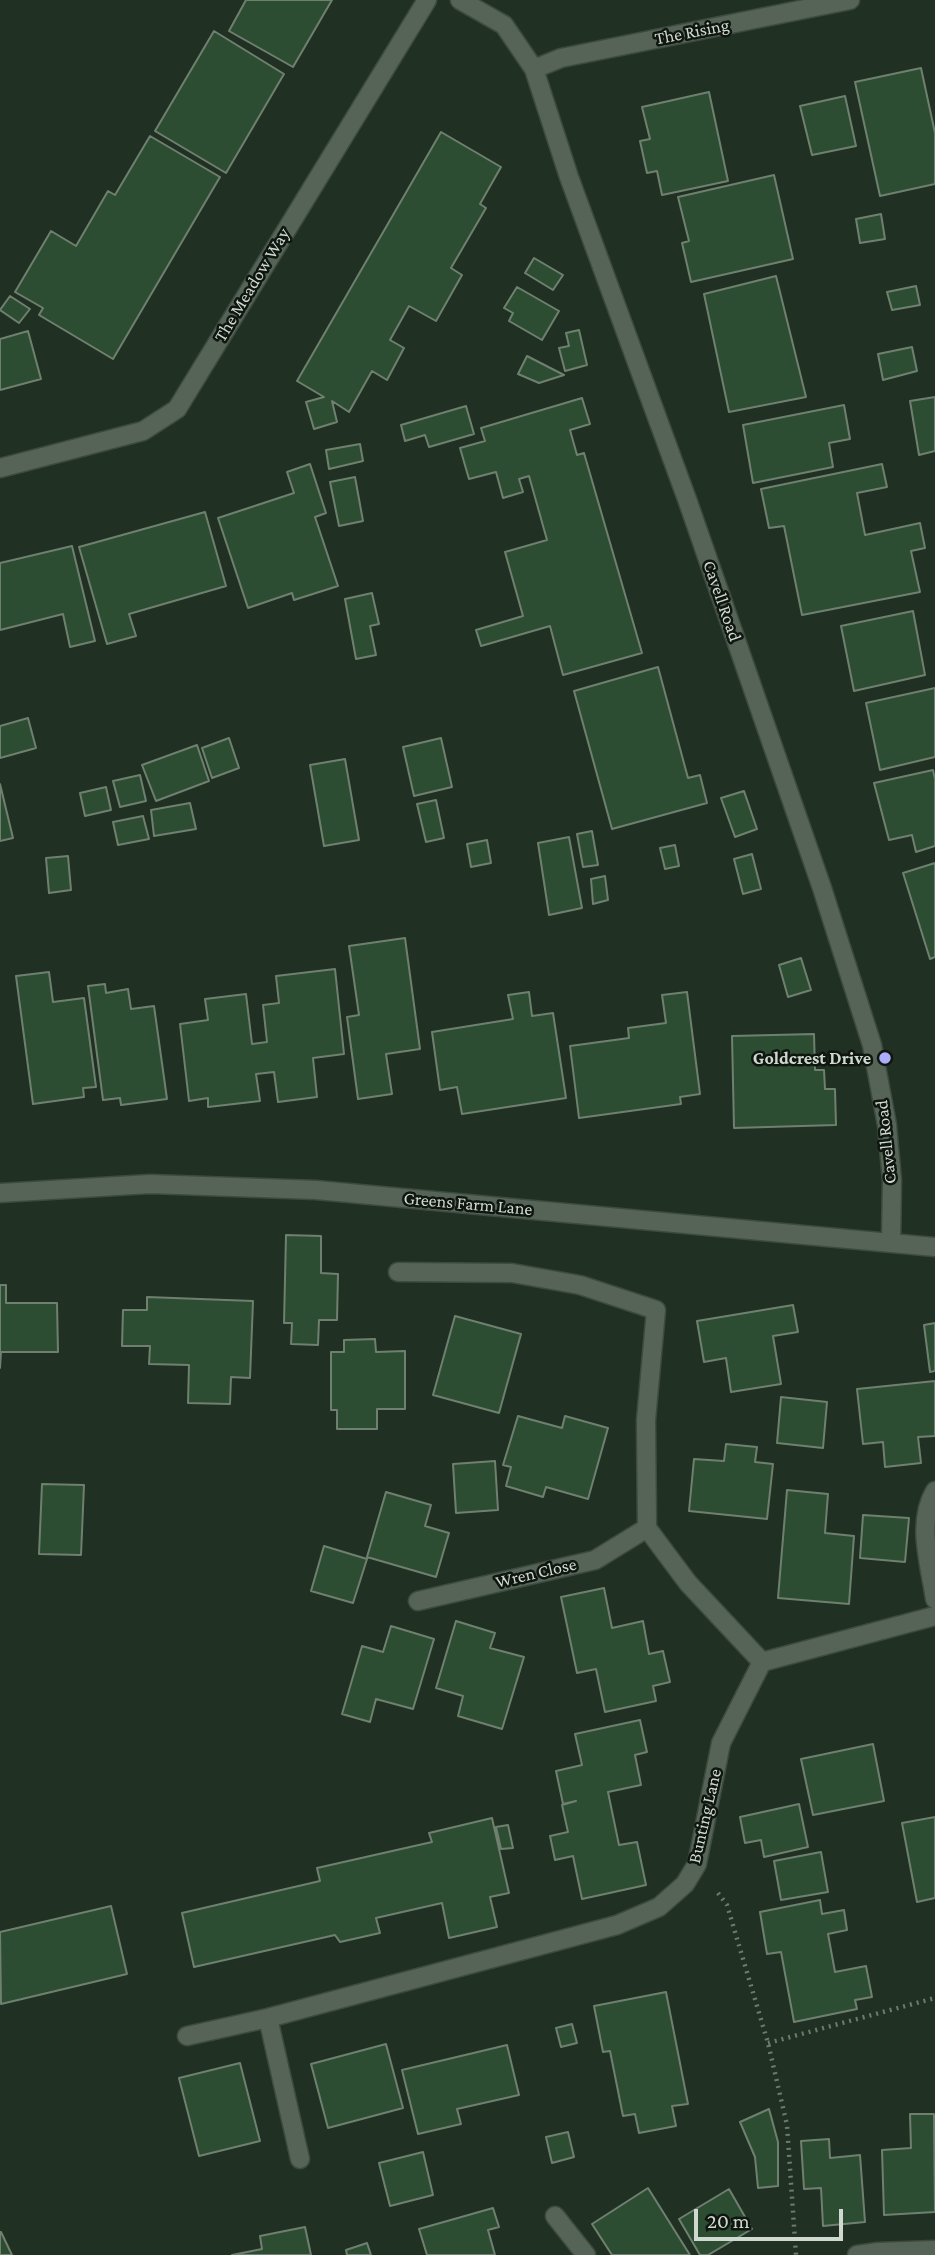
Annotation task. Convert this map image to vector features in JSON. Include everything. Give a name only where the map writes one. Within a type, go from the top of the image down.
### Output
[{"type":"street","name":"The Meadow Way","points":[[0,468],[143,430],[177,409],[426,0]]},
{"type":"street","name":"Cavell Road","points":[[460,0],[504,25],[534,69],[569,177],[688,502],[800,824],[872,1045],[887,1125],[892,1181],[891,1244]]},
{"type":"street","name":"The Rising","points":[[534,69],[561,58],[850,0]]},
{"type":"street","name":"Greens Farm Lane","points":[[0,1193],[150,1184],[316,1190],[935,1247]]},
{"type":"street","points":[[398,1272],[512,1273],[579,1285],[656,1310],[646,1420],[647,1528],[688,1583],[762,1662],[935,1616]]},
{"type":"street","points":[[935,1491],[927,1504],[925,1532],[935,1599]]},
{"type":"street","name":"Wren Close","points":[[418,1601],[595,1560],[647,1528]]},
{"type":"street","name":"Bunting Lane","points":[[187,2036],[268,2018],[617,1925],[659,1907],[685,1884],[697,1864],[721,1743],[762,1662]]},
{"type":"street","points":[[268,2018],[300,2158]]},
{"type":"street","points":[[555,2216],[586,2255]]},
{"type":"street","points":[[857,2255],[935,2250]]},
{"type":"path","points":[[697,1864],[727,1905],[768,2043],[788,2125],[796,2255]]},
{"type":"path","points":[[768,2043],[935,1998]]},
{"type":"building","points":[[246,0],[332,0],[293,67],[229,31]]},
{"type":"building","points":[[214,31],[284,74],[226,173],[155,131]]},
{"type":"building","points":[[921,68],[935,133],[935,184],[880,196],[855,82]]},
{"type":"building","points":[[709,92],[728,181],[662,195],[657,171],[647,173],[640,141],[650,139],[642,107]]},
{"type":"building","points":[[845,96],[856,146],[812,155],[800,106]]},
{"type":"building","points":[[441,132],[501,167],[480,204],[486,208],[451,268],[462,275],[436,321],[409,306],[390,340],[404,348],[387,380],[372,371],[349,412],[332,401],[337,422],[314,429],[306,402],[324,397],[297,381]]},
{"type":"building","points":[[150,136],[220,177],[113,359],[39,315],[43,308],[15,292],[51,231],[76,246],[108,191],[115,195]]},
{"type":"building","points":[[774,175],[793,259],[691,282],[682,243],[689,241],[678,197]]},
{"type":"building","points":[[881,214],[885,239],[860,243],[856,219]]},
{"type":"building","points":[[534,258],[563,275],[553,290],[525,273]]},
{"type":"building","points":[[776,276],[806,397],[729,412],[704,294]]},
{"type":"building","points":[[916,286],[920,305],[892,310],[887,292]]},
{"type":"building","points":[[517,287],[559,311],[542,340],[509,321],[513,313],[504,308]]},
{"type":"building","points":[[10,296],[30,309],[19,323],[0,310]]},
{"type":"building","points":[[579,330],[587,365],[565,371],[559,348],[569,346],[566,333]]},
{"type":"building","points":[[28,331],[41,379],[0,390],[0,339]]},
{"type":"building","points":[[912,347],[917,371],[883,380],[878,354]]},
{"type":"building","points":[[527,356],[564,375],[539,383],[518,374]]},
{"type":"building","points":[[935,397],[935,451],[919,455],[910,401]]},
{"type":"building","points":[[582,398],[590,424],[570,430],[577,455],[584,453],[642,653],[563,675],[550,626],[481,646],[476,630],[523,616],[505,552],[547,540],[529,476],[519,479],[523,492],[503,498],[496,472],[469,479],[460,448],[485,441],[481,428]]},
{"type":"building","points":[[844,405],[850,439],[829,443],[833,467],[753,483],[743,425]]},
{"type":"building","points":[[466,406],[474,434],[429,447],[425,435],[405,441],[401,425]]},
{"type":"building","points":[[360,444],[363,461],[329,469],[326,450]]},
{"type":"building","points":[[310,464],[326,513],[315,517],[338,586],[294,600],[292,593],[248,608],[218,518],[294,493],[287,472]]},
{"type":"building","points":[[882,464],[887,487],[857,493],[865,535],[920,523],[925,548],[911,551],[920,592],[802,615],[784,526],[769,528],[761,489]]},
{"type":"building","points":[[355,477],[363,521],[339,526],[330,482]]},
{"type":"building","points":[[205,512],[226,586],[129,614],[136,636],[107,644],[79,547]]},
{"type":"building","points":[[72,546],[95,641],[70,647],[63,614],[0,630],[0,563]]},
{"type":"building","points":[[372,593],[379,624],[370,626],[376,655],[356,659],[345,599]]},
{"type":"building","points":[[913,611],[925,675],[854,691],[841,626]]},
{"type":"building","points":[[658,667],[688,778],[700,775],[707,803],[612,829],[574,691]]},
{"type":"building","points":[[935,688],[935,757],[880,770],[866,703]]},
{"type":"building","points":[[28,718],[36,748],[0,758],[0,726]]},
{"type":"building","points":[[229,738],[239,768],[212,778],[202,748]]},
{"type":"building","points":[[441,738],[452,787],[414,796],[403,747]]},
{"type":"building","points":[[197,745],[209,781],[156,801],[142,765]]},
{"type":"building","points":[[345,759],[359,840],[324,846],[310,765]]},
{"type":"building","points":[[933,770],[935,846],[916,852],[912,835],[889,840],[874,783]]},
{"type":"building","points":[[140,775],[146,801],[120,807],[113,781]]},
{"type":"building","points":[[0,784],[13,838],[0,841]]},
{"type":"building","points":[[106,787],[111,810],[85,816],[80,793]]},
{"type":"building","points":[[744,791],[757,829],[735,837],[721,798]]},
{"type":"building","points":[[436,800],[444,838],[426,842],[417,804]]},
{"type":"building","points":[[190,803],[196,829],[154,836],[151,810]]},
{"type":"building","points":[[143,816],[149,839],[118,845],[113,822]]},
{"type":"building","points":[[592,831],[598,865],[583,867],[577,834]]},
{"type":"building","points":[[569,837],[582,908],[549,915],[538,843]]},
{"type":"building","points":[[487,840],[491,863],[471,867],[467,844]]},
{"type":"building","points":[[675,845],[679,866],[665,869],[660,848]]},
{"type":"building","points":[[752,854],[761,889],[743,894],[734,859]]},
{"type":"building","points":[[68,856],[71,890],[49,893],[46,858]]},
{"type":"building","points":[[935,863],[935,957],[930,959],[903,873]]},
{"type":"building","points":[[605,876],[608,900],[593,904],[591,879]]},
{"type":"building","points":[[405,938],[420,1049],[386,1054],[392,1094],[358,1099],[347,1017],[359,1015],[349,946]]},
{"type":"building","points":[[801,958],[811,990],[788,997],[779,965]]},
{"type":"building","points":[[335,969],[344,1054],[313,1058],[317,1097],[278,1102],[274,1072],[256,1074],[260,1101],[208,1107],[208,1098],[189,1101],[180,1024],[208,1020],[205,999],[246,994],[252,1044],[267,1042],[263,1005],[279,1003],[276,976]]},
{"type":"building","points":[[49,972],[53,1002],[84,998],[96,1087],[83,1088],[84,1097],[33,1104],[16,976]]},
{"type":"building","points":[[105,984],[106,993],[128,989],[131,1009],[154,1006],[167,1099],[121,1105],[120,1098],[103,1100],[88,986]]},
{"type":"building","points":[[529,992],[532,1016],[553,1013],[566,1098],[462,1114],[457,1087],[440,1090],[432,1032],[513,1019],[508,995]]},
{"type":"building","points":[[687,992],[700,1094],[680,1097],[681,1104],[579,1118],[570,1046],[629,1038],[628,1028],[666,1023],[662,995]]},
{"type":"building","points":[[814,1034],[815,1070],[824,1070],[825,1089],[835,1089],[836,1125],[734,1128],[732,1036]]},
{"type":"building","points":[[286,1235],[321,1236],[321,1273],[338,1274],[337,1320],[319,1320],[318,1345],[291,1344],[292,1323],[284,1323]]},
{"type":"building","points":[[0,1285],[6,1285],[6,1303],[57,1303],[58,1352],[1,1352],[0,1368]]},
{"type":"building","points":[[147,1297],[253,1301],[250,1378],[231,1377],[230,1404],[188,1403],[189,1365],[149,1364],[150,1346],[122,1346],[123,1310],[147,1310]]},
{"type":"building","points":[[793,1305],[798,1332],[773,1336],[781,1384],[731,1392],[726,1358],[704,1362],[697,1321]]},
{"type":"building","points":[[455,1316],[521,1334],[499,1413],[433,1395]]},
{"type":"building","points":[[935,1323],[935,1371],[930,1372],[924,1325]]},
{"type":"building","points":[[375,1339],[376,1352],[405,1351],[405,1409],[377,1409],[377,1429],[337,1429],[337,1410],[331,1410],[331,1352],[344,1352],[344,1340]]},
{"type":"building","points":[[935,1381],[935,1436],[918,1437],[921,1463],[885,1467],[883,1442],[863,1444],[857,1389]]},
{"type":"building","points":[[781,1397],[827,1402],[823,1448],[777,1443]]},
{"type":"building","points":[[518,1416],[562,1428],[565,1416],[608,1428],[588,1499],[546,1487],[543,1497],[506,1486],[511,1467],[503,1465]]},
{"type":"building","points":[[726,1444],[757,1447],[755,1462],[773,1464],[767,1519],[689,1511],[694,1459],[724,1461]]},
{"type":"building","points":[[495,1461],[498,1510],[456,1513],[453,1464]]},
{"type":"building","points":[[42,1484],[84,1485],[81,1555],[39,1554]]},
{"type":"building","points":[[787,1490],[828,1494],[825,1533],[854,1536],[849,1604],[778,1598]]},
{"type":"building","points":[[386,1492],[431,1505],[425,1526],[449,1533],[436,1577],[367,1557]]},
{"type":"building","points":[[863,1515],[909,1518],[905,1562],[860,1558]]},
{"type":"building","points":[[324,1546],[367,1559],[353,1603],[311,1591]]},
{"type":"building","points":[[604,1588],[612,1628],[643,1621],[649,1654],[663,1651],[670,1682],[653,1686],[656,1701],[605,1712],[596,1669],[577,1673],[561,1597]]},
{"type":"building","points":[[456,1621],[495,1633],[490,1648],[524,1657],[502,1729],[458,1716],[463,1696],[436,1688]]},
{"type":"building","points":[[391,1626],[434,1639],[413,1709],[376,1699],[370,1722],[342,1714],[362,1646],[383,1652]]},
{"type":"building","points":[[640,1720],[647,1752],[635,1755],[641,1785],[608,1792],[619,1845],[637,1842],[646,1885],[582,1899],[573,1856],[555,1860],[550,1836],[568,1832],[562,1805],[576,1801],[563,1804],[556,1771],[582,1765],[575,1734]]},
{"type":"building","points":[[873,1744],[884,1801],[813,1815],[801,1759]]},
{"type":"building","points":[[799,1804],[808,1847],[764,1857],[761,1840],[745,1843],[740,1817]]},
{"type":"building","points":[[935,1817],[935,1898],[917,1902],[902,1823]]},
{"type":"building","points":[[492,1818],[509,1893],[490,1897],[497,1927],[449,1938],[442,1903],[376,1918],[380,1933],[340,1942],[335,1935],[194,1967],[182,1913],[320,1881],[317,1868],[432,1842],[429,1833]]},
{"type":"building","points":[[508,1825],[513,1848],[501,1849],[496,1827]]},
{"type":"building","points":[[821,1852],[828,1892],[781,1900],[774,1861]]},
{"type":"building","points":[[820,1900],[822,1914],[844,1910],[847,1930],[828,1934],[835,1972],[866,1966],[872,1997],[855,2000],[857,2009],[794,2022],[781,1952],[767,1954],[760,1912]]},
{"type":"building","points":[[111,1906],[127,1974],[1,2004],[0,1932]]},
{"type":"building","points":[[666,1992],[688,2104],[672,2106],[676,2126],[639,2133],[635,2114],[623,2116],[610,2051],[603,2052],[594,2006]]},
{"type":"building","points":[[572,2024],[577,2043],[561,2047],[556,2028]]},
{"type":"building","points":[[386,2044],[403,2108],[328,2128],[311,2064]]},
{"type":"building","points":[[507,2045],[519,2095],[457,2109],[461,2124],[418,2134],[402,2070]]},
{"type":"building","points":[[240,2063],[260,2141],[199,2156],[179,2078]]},
{"type":"building","points":[[769,2109],[778,2142],[778,2186],[758,2188],[755,2157],[740,2122]]},
{"type":"building","points":[[910,2114],[934,2114],[935,2212],[884,2215],[882,2150],[911,2148]]},
{"type":"building","points":[[568,2132],[574,2157],[552,2163],[546,2137]]},
{"type":"building","points":[[829,2139],[830,2158],[860,2155],[865,2222],[823,2226],[821,2188],[804,2189],[801,2141]]},
{"type":"building","points":[[423,2152],[433,2195],[390,2206],[379,2163]]},
{"type":"building","points":[[648,2188],[690,2255],[612,2255],[592,2224]]},
{"type":"building","points":[[729,2189],[752,2229],[708,2255],[700,2255],[679,2219]]},
{"type":"building","points":[[493,2208],[499,2227],[488,2230],[495,2255],[427,2255],[419,2229]]},
{"type":"building","points":[[305,2227],[311,2255],[232,2255],[262,2249],[260,2236]]},
{"type":"building","points":[[1,2232],[12,2255],[0,2255]]},
{"type":"building","points":[[367,2243],[371,2255],[347,2255],[346,2250]]},
{"type":"place","name":"Goldcrest Drive","points":[[885,1058]]}]
